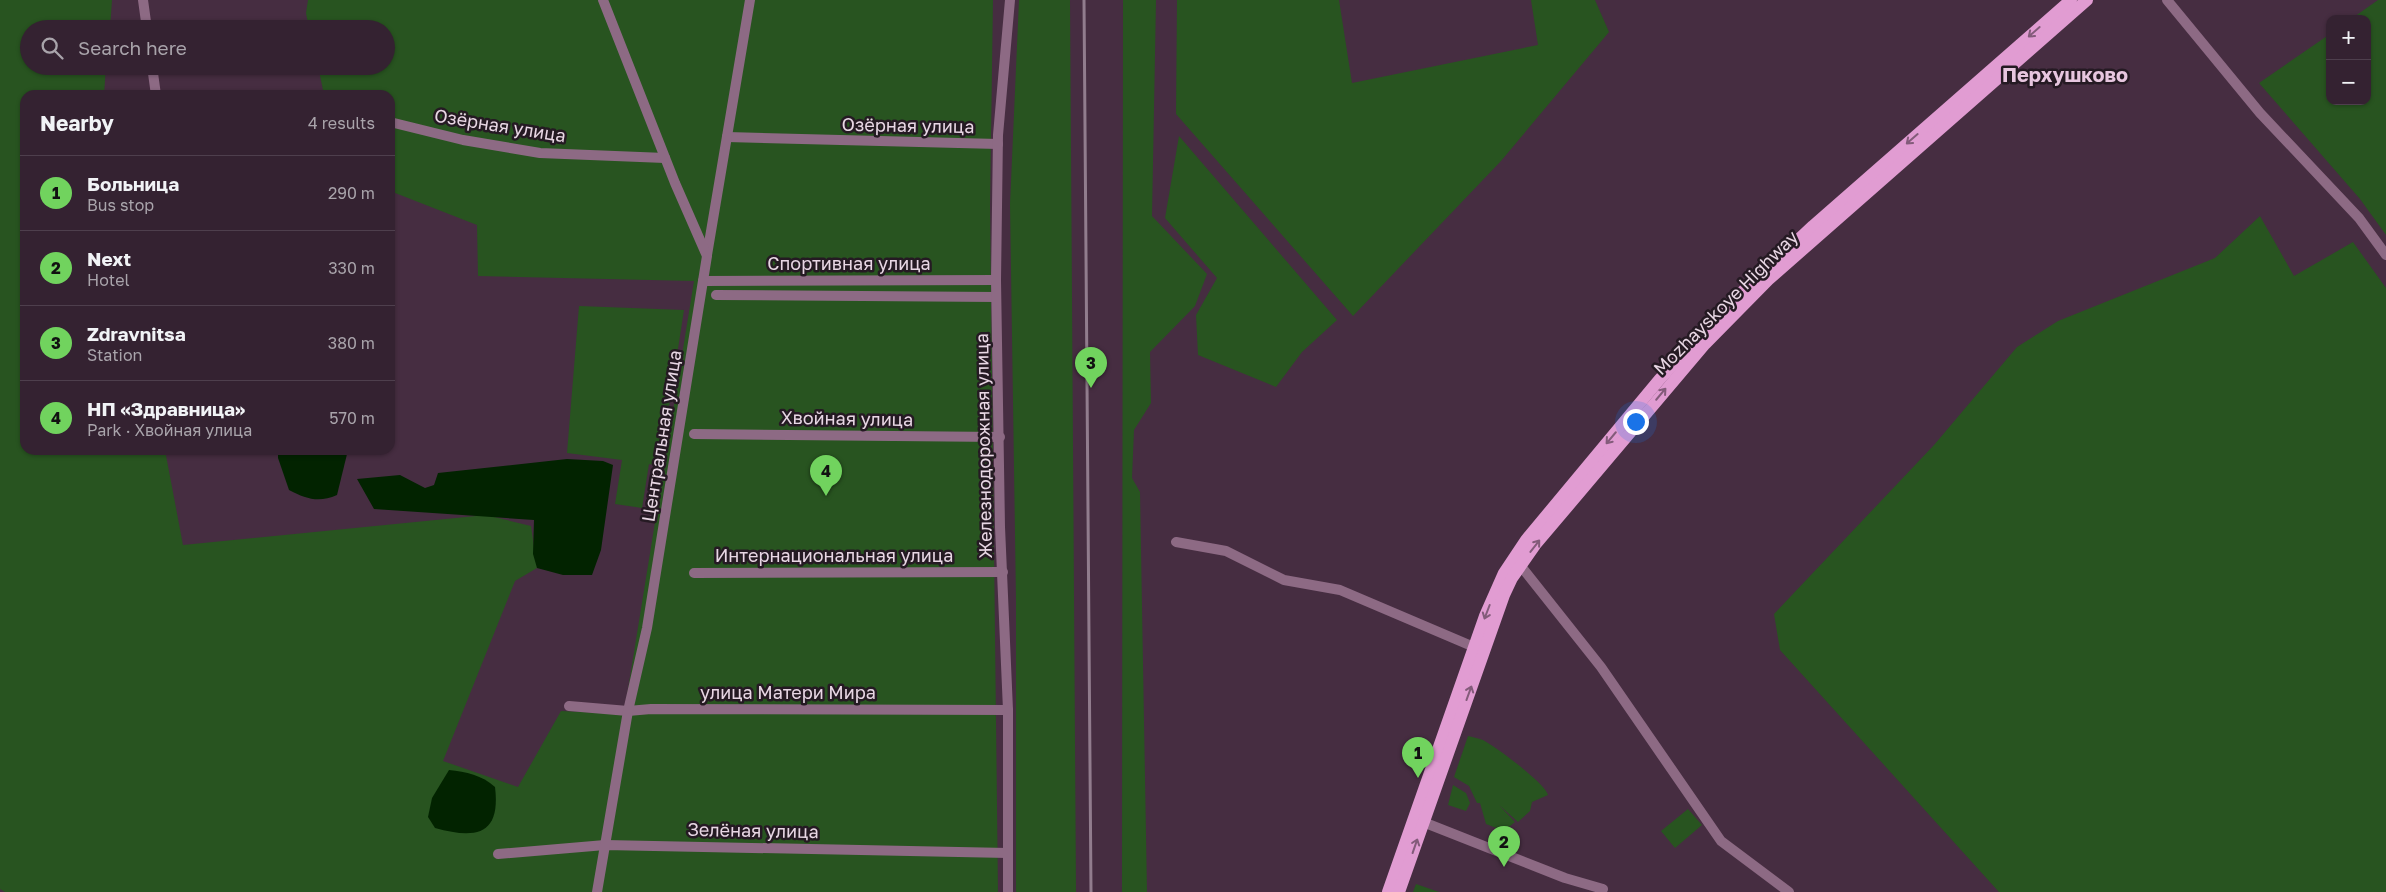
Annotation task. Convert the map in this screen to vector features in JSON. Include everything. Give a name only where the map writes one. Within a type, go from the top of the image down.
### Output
[{"type":"main road","name":"Mozhayskoye Highway","points":[[1388,892],[1494,592],[1512,560],[1596,456],[1698,336],[1761,273],[1813,226],[2071,0]]},
{"type":"main road","name":"Mozhayskoye Highway","points":[[1399,892],[1504,595],[1520,565],[1667,387],[1705,344],[1768,280],[2087,0]]},
{"type":"street","points":[[143,0],[146,20]]},
{"type":"street","points":[[603,0],[665,158],[707,256]]},
{"type":"street","name":"Центральная улица","points":[[597,892],[628,711],[647,628],[750,0]]},
{"type":"street","name":"Железнодорожная улица","points":[[1008,892],[1008,710],[1000,527],[996,280],[998,144],[1010,0]]},
{"type":"street","points":[[2167,0],[2260,112],[2359,218],[2386,255]]},
{"type":"street","points":[[153,75],[155,90]]},
{"type":"street","name":"Озёрная улица","points":[[395,123],[463,140],[540,153],[665,158]]},
{"type":"street","name":"Озёрная улица","points":[[727,137],[998,144]]},
{"type":"street","name":"Спортивная улица","points":[[703,281],[996,280]]},
{"type":"street","points":[[716,295],[996,297]]},
{"type":"street","name":"Хвойная улица","points":[[694,434],[1000,437]]},
{"type":"street","points":[[1176,542],[1226,551],[1284,580],[1340,590],[1474,646]]},
{"type":"street","points":[[1520,565],[1601,667],[1721,841],[1788,892]]},
{"type":"street","name":"Интернациональная улица","points":[[694,572],[1003,572]]},
{"type":"street","name":"улица Матери Мира","points":[[569,706],[628,711],[651,709],[1008,710]]},
{"type":"street","points":[[1423,822],[1565,878],[1603,888]]},
{"type":"street","name":"Зелёная улица","points":[[498,854],[605,845],[1008,853]]},
{"type":"shaded area","points":[[0,0],[112,0],[111,20],[20,20],[20,75],[105,75],[104,90],[20,90],[20,455],[166,455],[183,545],[486,515],[531,526],[537,568],[515,581],[443,761],[518,787],[561,711],[624,714],[694,281],[478,276],[477,225],[395,193],[395,90],[323,90],[320,75],[395,75],[395,20],[307,20],[306,13],[308,0],[993,0],[990,205],[998,892],[5,892],[0,889]]},
{"type":"shaded area","points":[[1019,0],[1070,0],[1076,892],[1016,892],[1016,600],[1010,204]]},
{"type":"shaded area","points":[[1123,0],[1156,0],[1152,216],[1207,274],[1195,306],[1150,352],[1151,403],[1134,430],[1132,478],[1140,492],[1147,892],[1122,892]]},
{"type":"shaded area","points":[[1177,0],[1339,0],[1352,83],[1538,45],[1531,0],[1595,0],[1609,32],[1501,161],[1353,316],[1176,114]]},
{"type":"shaded area","points":[[2378,0],[2386,0],[2386,235],[2360,199],[2259,83],[2326,37],[2326,105],[2371,105],[2371,15],[2357,15]]},
{"type":"shaded area","points":[[1179,136],[1337,320],[1302,352],[1276,387],[1198,355],[1196,315],[1217,278],[1165,218]]},
{"type":"shaded area","points":[[2260,216],[2294,276],[2353,242],[2386,288],[2386,892],[1999,892],[1780,650],[1774,614],[1934,445],[2017,347],[2058,321],[2215,258]]},
{"type":"shaded area","points":[[579,306],[684,310],[660,465],[649,464],[642,508],[615,504],[622,460],[567,453]]},
{"type":"shaded area","points":[[278,455],[347,455],[337,495],[324,499],[313,499],[289,490]]},
{"type":"shaded area","points":[[567,459],[603,461],[613,465],[601,550],[592,575],[563,575],[537,568],[533,554],[534,520],[374,509],[357,479],[400,475],[425,488],[434,485],[438,473]]},
{"type":"shaded area","points":[[1468,736],[1483,740],[1508,757],[1530,774],[1548,795],[1532,802],[1530,811],[1518,822],[1499,805],[1515,822],[1504,831],[1486,824],[1480,803],[1477,803],[1469,786],[1454,777]]},
{"type":"shaded area","points":[[449,770],[474,775],[495,787],[496,803],[494,816],[482,830],[473,833],[462,833],[435,828],[428,817],[432,798]]},
{"type":"shaded area","points":[[1453,785],[1466,793],[1470,803],[1466,811],[1448,805]]},
{"type":"shaded area","points":[[1688,809],[1702,825],[1675,848],[1661,831]]},
{"type":"shaded area","points":[[1416,884],[1439,892],[1413,892]]},
{"type":"railway","points":[[1084,0],[1091,892]]},
{"type":"place","name":"Zdravnitsa","points":[[1091,388]]},
{"type":"place","name":"НП «Здравница»","points":[[826,496]]},
{"type":"place","name":"Больница","points":[[1418,778]]},
{"type":"place","name":"Next","points":[[1504,867]]},
{"type":"district","name":"Перхушково","points":[[2065,75]]}]
